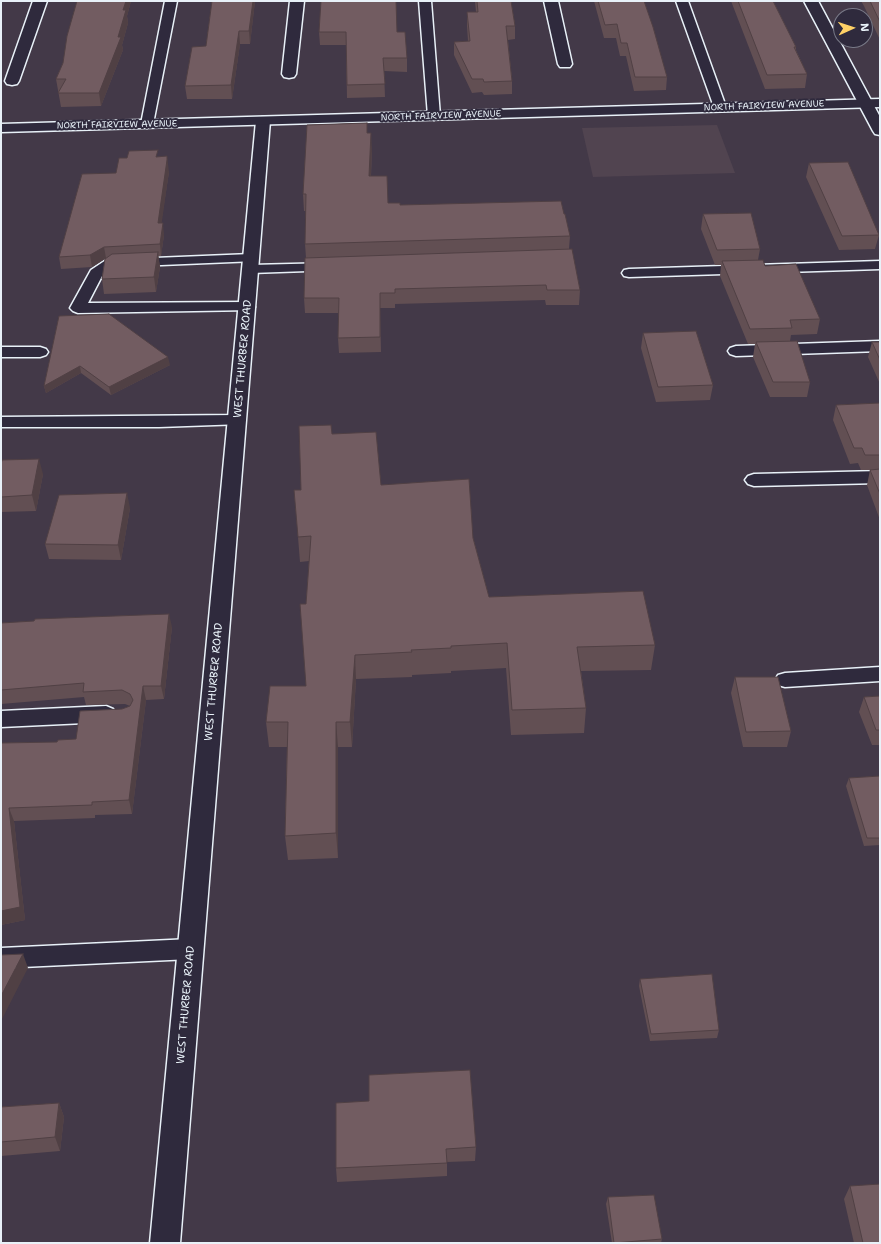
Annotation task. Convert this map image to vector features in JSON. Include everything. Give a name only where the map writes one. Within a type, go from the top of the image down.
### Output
[{"type":"street","points":[[12,81],[40,1]]},
{"type":"street","points":[[289,74],[297,1]]},
{"type":"street","points":[[551,1],[565,64]]},
{"type":"street","points":[[811,1],[873,103],[880,131]]},
{"type":"street","name":"NORTH FAIRVIEW AVENUE","points":[[1,128],[873,103]]},
{"type":"street","name":"WEST THURBER ROAD","points":[[165,1243],[263,121]]},
{"type":"lane","points":[[147,124],[171,1]]},
{"type":"lane","points":[[425,1],[434,116]]},
{"type":"lane","points":[[682,1],[720,107]]},
{"type":"lane","points":[[247,306],[78,308],[96,273],[111,263],[251,263],[346,266]]},
{"type":"lane","points":[[629,273],[880,265]]},
{"type":"lane","points":[[736,351],[880,346]]},
{"type":"lane","points":[[1,352],[40,352]]},
{"type":"lane","points":[[1,422],[151,422],[237,420]]},
{"type":"lane","points":[[754,480],[880,477]]},
{"type":"lane","points":[[785,680],[880,674]]},
{"type":"lane","points":[[1,719],[125,714]]},
{"type":"lane","points":[[1,958],[191,949]]},
{"type":"shaded area","points":[[717,125],[735,173],[593,177],[582,128]]},
{"type":"building","points":[[77,1],[126,1],[123,10],[126,10],[118,37],[121,37],[99,93],[58,93],[66,79],[56,79],[63,63],[67,36]]},
{"type":"building","points":[[212,1],[253,1],[249,31],[239,31],[231,85],[185,86],[192,47],[206,46]]},
{"type":"building","points":[[321,1],[396,1],[397,32],[405,32],[407,58],[383,58],[385,84],[347,85],[346,32],[319,32]]},
{"type":"building","points":[[477,1],[511,1],[515,26],[506,26],[512,81],[484,82],[483,79],[472,79],[454,42],[470,41],[467,12],[478,12]]},
{"type":"building","points":[[598,1],[644,1],[667,77],[635,77],[627,43],[621,43],[617,24],[605,25]]},
{"type":"building","points":[[738,1],[773,1],[796,47],[794,47],[807,74],[767,75]]},
{"type":"building","points":[[870,1],[880,1],[880,22]]},
{"type":"building","points":[[367,123],[367,133],[371,133],[369,176],[387,176],[388,203],[400,203],[400,205],[561,201],[570,236],[305,244],[306,194],[303,194],[307,125]]},
{"type":"building","points":[[158,150],[156,157],[167,156],[158,223],[163,223],[160,244],[104,247],[90,255],[59,257],[82,174],[116,173],[119,158],[127,158],[129,151]]},
{"type":"building","points":[[848,162],[879,235],[842,236],[809,163]]},
{"type":"building","points":[[751,213],[760,249],[717,250],[703,214]]},
{"type":"building","points":[[572,249],[580,290],[547,290],[546,285],[395,289],[395,293],[380,293],[380,337],[338,338],[339,298],[304,298],[305,258]]},
{"type":"building","points":[[158,252],[154,277],[102,279],[105,259],[112,254]]},
{"type":"building","points":[[763,260],[765,266],[796,264],[820,319],[790,320],[792,328],[750,329],[722,261]]},
{"type":"building","points":[[109,314],[168,357],[109,387],[80,366],[44,386],[59,316]]},
{"type":"building","points":[[696,331],[713,385],[658,387],[643,333]]},
{"type":"building","points":[[797,341],[810,382],[773,382],[756,342]]},
{"type":"building","points":[[872,342],[880,342],[880,360]]},
{"type":"building","points":[[880,403],[880,455],[865,455],[862,448],[854,448],[836,405]]},
{"type":"building","points":[[331,425],[332,434],[376,432],[381,485],[469,479],[473,538],[489,597],[643,591],[655,645],[577,647],[586,708],[512,710],[507,643],[451,646],[451,648],[411,650],[412,652],[355,655],[350,722],[336,722],[336,833],[285,836],[288,722],[266,722],[270,686],[306,686],[300,604],[306,604],[311,536],[298,537],[294,490],[301,490],[299,426]]},
{"type":"building","points":[[39,459],[32,495],[1,497],[2,460]]},
{"type":"building","points":[[880,469],[880,494],[870,470]]},
{"type":"building","points":[[127,493],[118,545],[45,544],[59,495]]},
{"type":"building","points":[[169,614],[161,686],[143,686],[129,800],[92,802],[92,805],[9,808],[20,907],[1,911],[1,743],[57,742],[58,740],[76,739],[80,711],[122,709],[130,706],[133,700],[130,694],[122,690],[83,692],[84,683],[1,690],[1,623],[34,621],[35,619]]},
{"type":"building","points":[[735,677],[778,677],[791,731],[746,732]]},
{"type":"building","points":[[880,696],[880,730],[876,730],[864,697]]},
{"type":"building","points":[[880,776],[880,838],[867,838],[849,778]]},
{"type":"building","points":[[23,954],[1,996],[1,955]]},
{"type":"building","points":[[712,974],[719,1030],[651,1034],[640,979]]},
{"type":"building","points":[[470,1070],[476,1147],[446,1149],[447,1163],[336,1168],[336,1103],[369,1101],[369,1075]]},
{"type":"building","points":[[59,1103],[55,1137],[1,1142],[1,1107]]},
{"type":"building","points":[[880,1184],[880,1243],[863,1243],[850,1186]]},
{"type":"building","points":[[654,1195],[662,1239],[614,1243],[608,1197]]}]
